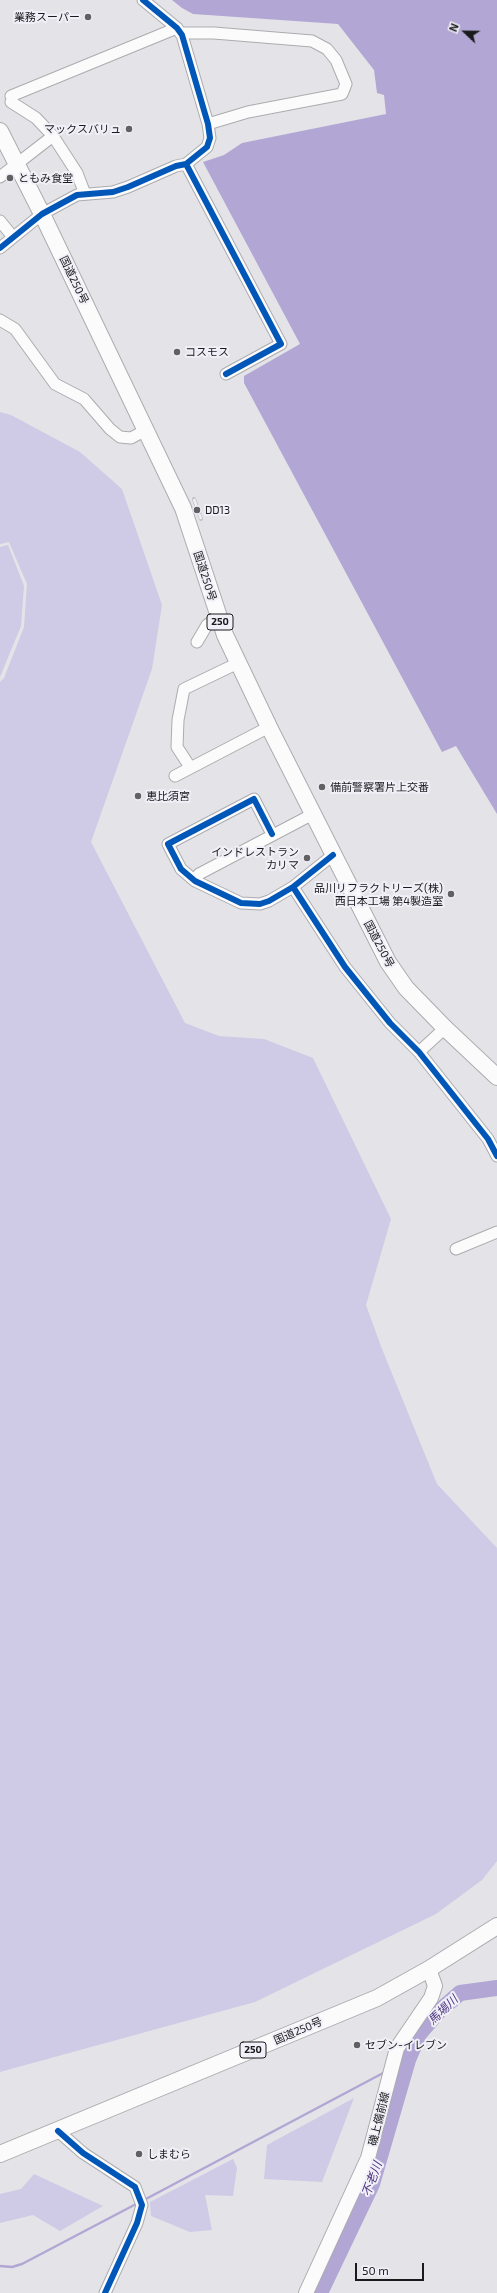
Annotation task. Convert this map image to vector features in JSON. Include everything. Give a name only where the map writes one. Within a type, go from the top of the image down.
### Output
[{"type":"highway","name":"国道250号","points":[[0,131],[42,214],[183,508],[219,617],[238,663],[388,962],[406,988],[445,1028],[497,1077]]},
{"type":"highway","name":"国道250号","points":[[0,2154],[377,1998],[429,1969],[497,1926]]},
{"type":"main road","name":"磯上備前線","points":[[306,2293],[368,2158],[378,2125],[391,2071],[404,2036],[431,1998],[435,1986],[429,1969]]},
{"type":"street","points":[[0,248],[42,214],[77,195],[113,192],[176,166],[186,164],[207,147],[210,138],[208,124],[178,31],[143,0]]},
{"type":"street","points":[[85,194],[77,173],[53,136],[36,118],[11,99],[178,31],[312,41],[327,49],[336,60],[346,84],[342,94],[248,112],[208,124]]},
{"type":"street","points":[[0,177],[53,136]]},
{"type":"street","points":[[186,164],[281,344],[226,374]]},
{"type":"street","points":[[0,221],[13,237]]},
{"type":"street","points":[[0,320],[15,329],[56,384],[84,399],[120,437],[131,438],[146,430]]},
{"type":"street","points":[[197,642],[207,625],[219,617]]},
{"type":"street","points":[[190,767],[177,747],[178,720],[184,689],[238,663]]},
{"type":"street","points":[[174,776],[269,727]]},
{"type":"street","points":[[272,834],[254,799],[168,844],[181,869],[195,881],[241,903],[260,904],[293,887],[333,855]]},
{"type":"street","points":[[195,881],[199,874],[272,834],[313,814]]},
{"type":"street","points":[[293,887],[345,967],[390,1023],[419,1052],[488,1139],[497,1156]]},
{"type":"street","points":[[419,1052],[445,1028]]},
{"type":"street","points":[[456,1249],[497,1232]]},
{"type":"street","points":[[58,2130],[82,2153],[135,2187],[140,2202],[137,2223],[105,2293]]},
{"type":"shaded area","points":[[172,0],[497,0],[497,814],[456,746],[442,752],[244,383],[244,376],[300,344],[203,162],[224,155],[242,143],[386,114],[384,95],[377,93],[374,70],[338,24],[193,14]]},
{"type":"shaded area","points":[[0,412],[11,415],[80,452],[122,489],[162,605],[152,669],[91,842],[185,1023],[219,1036],[264,1039],[313,1058],[391,1219],[366,1305],[382,1349],[437,1484],[497,1548],[497,1861],[482,1880],[436,1914],[255,2002],[0,2072],[0,682],[4,678],[24,627],[27,584],[9,542],[0,544]]},
{"type":"shaded area","points":[[8,545],[24,586],[21,626],[0,677],[0,547]]},
{"type":"shaded area","points":[[354,2098],[322,2182],[264,2179],[267,2145]]},
{"type":"shaded area","points":[[233,2159],[237,2168],[233,2196],[205,2195],[212,2230],[190,2232],[151,2216],[150,2202]]},
{"type":"shaded area","points":[[34,2174],[103,2206],[60,2231],[33,2215],[0,2223],[0,2194],[21,2189]]},
{"type":"waterway","name":"不老川","points":[[320,2293],[372,2184],[408,2060],[419,2034],[438,2012],[460,1993],[497,1988]]},
{"type":"waterway","points":[[398,2065],[408,2060]]},
{"type":"waterway","points":[[144,2200],[385,2072]]},
{"type":"waterway","points":[[0,2266],[12,2267],[22,2264],[138,2203]]},
{"type":"railway","points":[[194,499],[201,519]]},
{"type":"cycle path","points":[[0,248],[42,214],[77,195],[113,192],[128,187],[176,166],[186,164],[207,147],[210,138],[208,124],[182,35],[177,28],[143,0]]},
{"type":"cycle path","points":[[186,164],[281,344],[226,374]]},
{"type":"cycle path","points":[[272,834],[254,799],[168,844],[181,869],[195,881],[241,903],[260,904],[269,901],[293,887],[333,855]]},
{"type":"cycle path","points":[[293,887],[345,967],[390,1023],[419,1052],[488,1139],[497,1156]]},
{"type":"cycle path","points":[[58,2131],[83,2153],[135,2187],[142,2205],[137,2223],[105,2293]]},
{"type":"place","name":"業務スーパー","points":[[88,17]]},
{"type":"place","name":"マックスバリュ","points":[[129,129]]},
{"type":"place","name":"ともみ食堂","points":[[10,178]]},
{"type":"place","name":"コスモス","points":[[177,352]]},
{"type":"place","name":"DD13","points":[[197,510]]},
{"type":"place","name":"備前警察署片上交番","points":[[322,787]]},
{"type":"place","name":"恵比須宮","points":[[138,796]]},
{"type":"place","name":"インドレストラン カリマ","points":[[307,858]]},
{"type":"place","name":"品川リフラクトリーズ(株) 西日本工場 第4製造室","points":[[451,894]]},
{"type":"place","name":"セブン-イレブン","points":[[357,2045]]},
{"type":"place","name":"しまむら","points":[[139,2154]]},
{"type":"water label","name":"馬場川","points":[[443,2010]]}]
